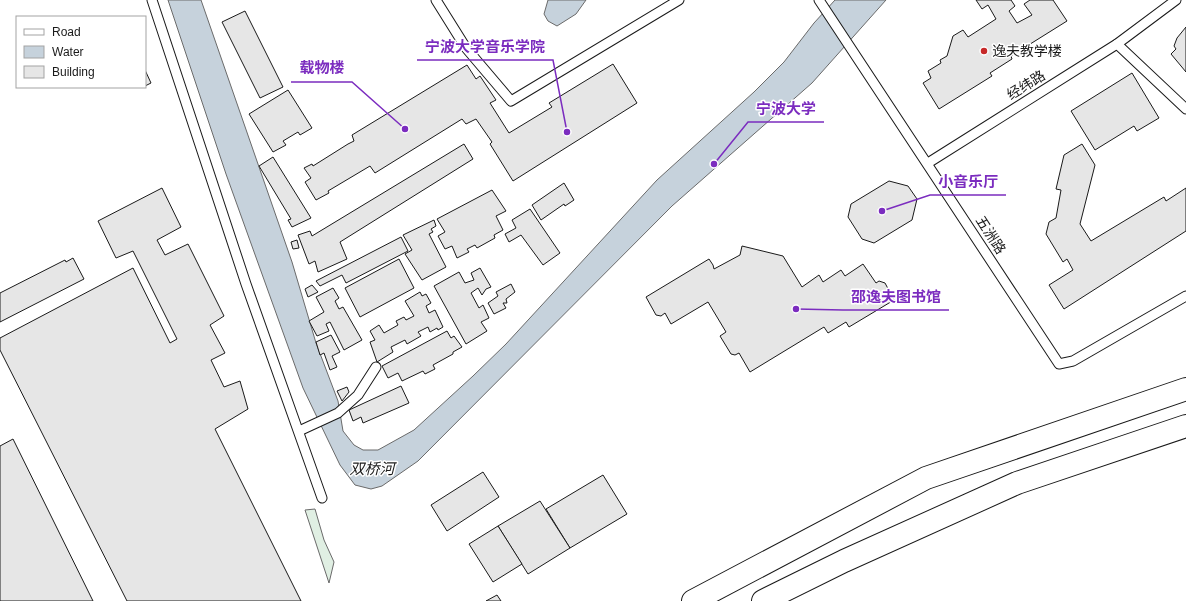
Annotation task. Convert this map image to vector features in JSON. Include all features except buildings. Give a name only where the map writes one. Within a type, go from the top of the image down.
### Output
[{"type":"street","points":[[693,601],[926,478],[1186,389]]},
{"type":"street","points":[[763,601],[844,560],[1017,482],[1186,426]]},
{"type":"lane","points":[[152,0],[246,284],[322,498]]},
{"type":"lane","points":[[436,0],[466,48],[511,100],[679,0]]},
{"type":"lane","name":"五洲路","points":[[819,0],[928,163],[1059,364],[1073,361],[1186,296]]},
{"type":"lane","name":"经纬路","points":[[928,163],[1117,44],[1176,0]]},
{"type":"lane","points":[[1117,44],[1186,109]]},
{"type":"lane","points":[[298,431],[338,413],[358,395],[376,367]]},
{"type":"green space","points":[[315,509],[324,540],[334,562],[329,583],[305,510]]},
{"type":"water","name":"双桥河","points":[[168,0],[201,0],[292,262],[316,343],[338,401],[343,431],[354,445],[363,450],[378,450],[414,430],[506,344],[657,180],[754,92],[784,62],[814,23],[835,0],[886,0],[812,83],[672,206],[418,461],[382,486],[371,489],[355,485],[340,465],[303,388],[226,174]]},
{"type":"water","points":[[548,0],[586,0],[576,14],[557,26],[548,21],[544,14]]},
{"type":"place","name":"逸夫教学楼","points":[[984,51]]},
{"type":"place","name":"载物楼","points":[[405,129]]},
{"type":"place","name":"宁波大学音乐学院","points":[[567,132]]},
{"type":"place","name":"宁波大学","points":[[714,164]]},
{"type":"place","name":"小音乐厅","points":[[882,211]]},
{"type":"place","name":"邵逸夫图书馆","points":[[796,309]]}]
